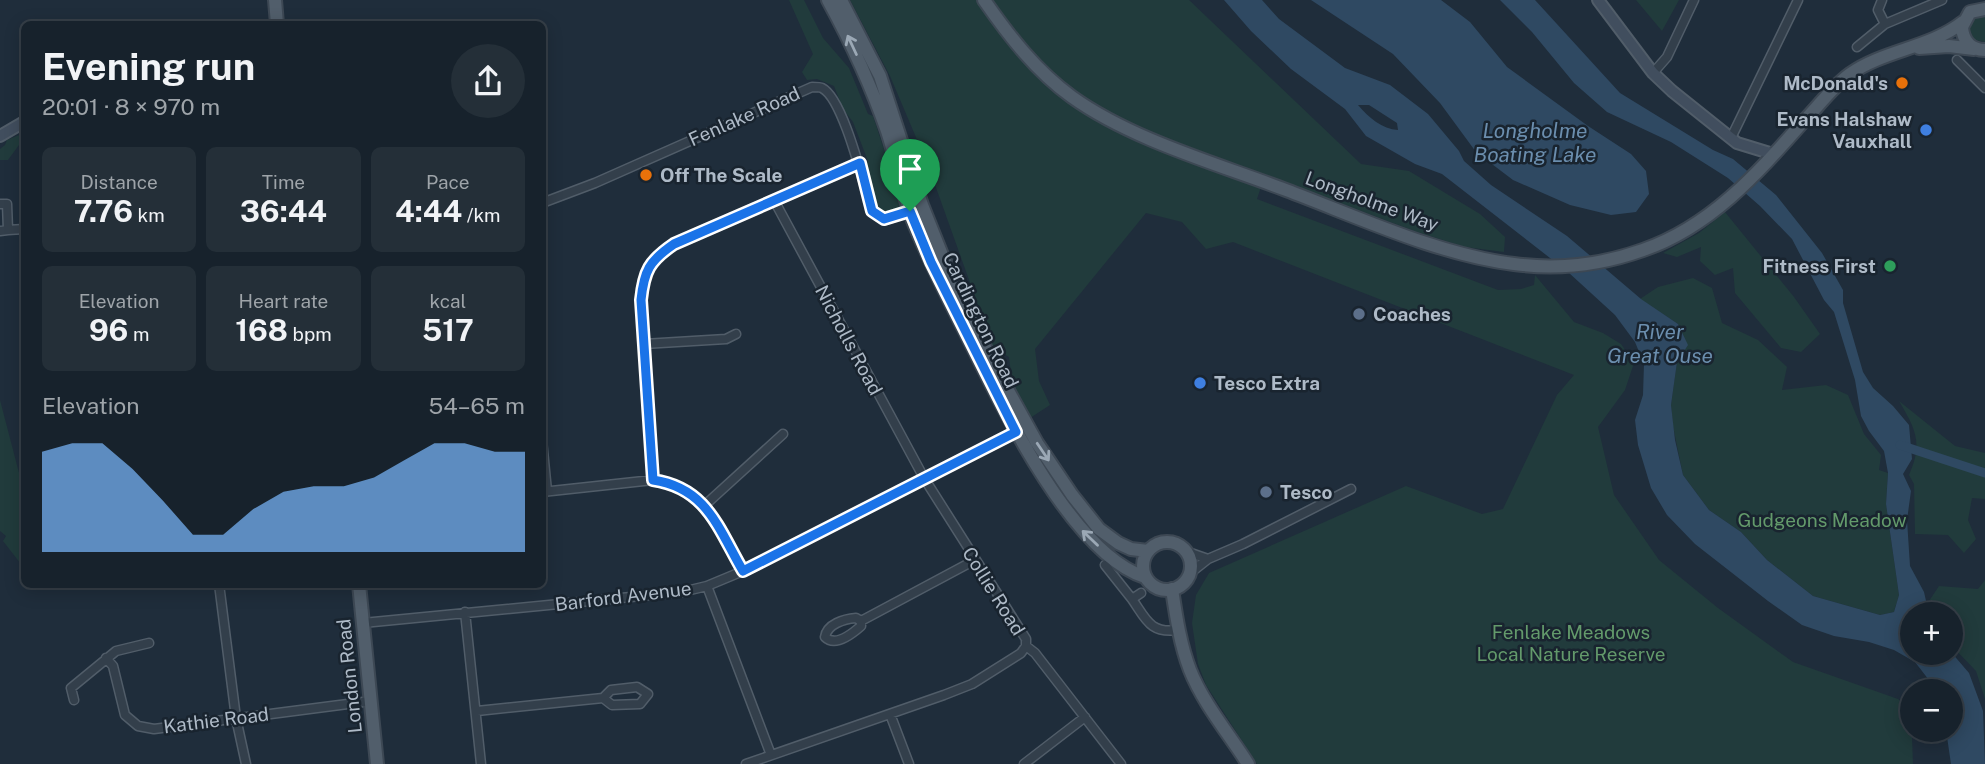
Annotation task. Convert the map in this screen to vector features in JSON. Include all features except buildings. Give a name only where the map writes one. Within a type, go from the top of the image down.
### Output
[{"type":"main road","name":"Cardington Road","points":[[828,0],[848,36],[873,92],[888,133],[910,211],[936,273],[1016,432],[1090,539],[1135,573],[1145,577]]},
{"type":"main road","name":"Cardington Road","points":[[841,0],[880,76],[922,205],[942,255],[990,358],[1030,431],[1072,495],[1099,529],[1118,543],[1132,549],[1148,551]]},
{"type":"main road","name":"Longholme Way","points":[[984,0],[1016,43],[1045,75],[1077,100],[1115,122],[1150,138],[1457,253],[1535,267],[1581,265],[1625,256],[1673,238],[1712,214],[1737,192],[1843,79],[1871,61],[1908,48]]},
{"type":"main road","points":[[1908,48],[1949,32],[1983,0]]},
{"type":"main road","points":[[1967,17],[1985,9]]},
{"type":"main road","points":[[1967,17],[1964,38],[1981,50]]},
{"type":"main road","points":[[1908,48],[1949,46],[1981,50]]},
{"type":"main road","points":[[1176,614],[1187,577],[1190,562],[1185,551],[1176,544],[1162,542],[1148,551],[1143,560],[1145,577],[1152,585],[1162,589],[1181,585],[1187,577]]},
{"type":"main road","name":"London Road","points":[[359,588],[377,764]]},
{"type":"main road","points":[[1172,589],[1178,630],[1190,671],[1248,764]]},
{"type":"street","points":[[1598,0],[1653,73],[1731,138],[1755,150],[1773,155]]},
{"type":"street","points":[[1653,73],[1667,57],[1694,0]]},
{"type":"street","points":[[1731,138],[1798,0]]},
{"type":"street","points":[[1882,0],[1878,10],[1885,24]]},
{"type":"street","points":[[1857,47],[1885,24],[1941,0]]},
{"type":"street","points":[[1957,60],[1985,88]]},
{"type":"street","name":"Fenlake Road","points":[[546,201],[595,183],[812,86],[830,94],[860,163],[872,211],[884,219],[910,211]]},
{"type":"street","points":[[0,136],[21,124]]},
{"type":"street","points":[[653,480],[641,300],[643,279],[648,267],[659,254],[674,244],[860,163]]},
{"type":"street","name":"Nicholls Road","points":[[775,202],[924,478]]},
{"type":"street","points":[[0,204],[7,204],[4,230]]},
{"type":"street","points":[[644,344],[726,339],[736,334]]},
{"type":"street","name":"Barford Avenue","points":[[363,623],[656,595],[707,586],[743,571],[1016,432]]},
{"type":"street","points":[[705,505],[783,434]]},
{"type":"street","name":"Collie Road","points":[[924,478],[1026,639],[1026,646],[1035,653],[1121,764]]},
{"type":"street","points":[[546,491],[653,480],[684,489],[705,505],[743,571]]},
{"type":"street","points":[[1187,577],[1208,559],[1352,489]]},
{"type":"street","points":[[1185,551],[1208,559]]},
{"type":"street","points":[[861,621],[975,560]]},
{"type":"street","points":[[1105,565],[1155,629],[1164,632],[1178,630]]},
{"type":"street","points":[[707,586],[771,755]]},
{"type":"street","points":[[220,588],[236,718],[246,764]]},
{"type":"street","points":[[1132,598],[1141,593]]},
{"type":"street","points":[[465,612],[481,764]]},
{"type":"street","points":[[74,700],[71,688],[106,658],[124,648],[149,643]]},
{"type":"street","points":[[746,764],[972,684],[1021,653],[1026,646]]},
{"type":"street","name":"Kathie Road","points":[[106,658],[113,666],[125,715],[138,726],[153,729],[371,701]]},
{"type":"street","points":[[477,711],[603,698],[611,690],[637,687],[648,694],[640,704],[612,705],[603,698]]},
{"type":"street","points":[[890,715],[909,764]]},
{"type":"street","points":[[1024,764],[1085,717]]},
{"type":"green space","points":[[789,0],[804,0],[823,38],[849,68],[868,114],[873,116],[900,198],[900,205],[893,213],[882,214],[874,204],[866,166],[868,161],[853,122],[843,109],[834,86],[817,79],[807,80],[802,72],[813,54]]},
{"type":"green space","name":"Fenlake Meadows Local Nature Reserve","points":[[850,0],[976,0],[1025,62],[1070,102],[1086,113],[1261,187],[1257,199],[1498,290],[1521,289],[1534,285],[1535,275],[1574,322],[1603,333],[1621,344],[1634,363],[1625,390],[1598,427],[1614,495],[1659,560],[1718,608],[1793,662],[1898,699],[1900,742],[1912,742],[1913,764],[1257,764],[1206,685],[1198,664],[1192,623],[1196,595],[1209,573],[1406,486],[1482,514],[1503,509],[1557,395],[1574,375],[1233,242],[1206,249],[1182,222],[1146,213],[1035,349],[1039,381],[1050,405],[1030,418],[1012,382],[1009,357],[993,347],[929,168],[890,76]]},
{"type":"green space","points":[[989,0],[1189,0],[1361,164],[1409,171],[1480,214],[1505,237],[1504,252],[1465,247],[1417,232],[1142,129],[1094,103],[1056,76],[1023,43]]},
{"type":"green space","points":[[1636,0],[1679,0],[1662,31]]},
{"type":"green space","points":[[1978,16],[1985,16],[1985,42],[1975,40],[1970,33],[1969,25]]},
{"type":"green space","points":[[21,134],[21,145],[8,160],[0,160],[0,149],[7,140]]},
{"type":"green space","points":[[1725,212],[1794,297],[1820,334],[1801,352],[1781,348],[1735,293],[1733,268],[1715,275],[1700,261],[1701,247],[1677,257],[1663,253],[1699,233]]},
{"type":"green space","name":"Gudgeons Meadow","points":[[1693,278],[1712,288],[1722,323],[1758,340],[1787,367],[1782,390],[1826,385],[1848,395],[1864,434],[1881,455],[1879,470],[1888,473],[1886,504],[1899,595],[1894,612],[1880,615],[1813,596],[1767,560],[1741,532],[1709,510],[1683,475],[1671,405],[1677,361],[1687,345],[1678,324],[1640,299],[1658,287]]},
{"type":"green space","points":[[0,400],[21,480],[21,564],[3,541],[6,536],[0,531]]},
{"type":"green space","points":[[1899,401],[1955,446],[1985,453],[1985,499],[1972,498],[1968,520],[1976,539],[1964,553],[1948,535],[1915,534],[1914,484],[1909,475],[1916,454],[1916,437]]},
{"type":"green space","points":[[1985,580],[1985,699],[1976,671],[1963,657],[1963,602],[1929,601],[1939,586],[1978,589]]},
{"type":"water","name":"River Great Ouse","points":[[1224,0],[1262,0],[1279,19],[1345,68],[1390,85],[1428,114],[1459,151],[1464,161],[1491,185],[1567,236],[1641,299],[1678,324],[1688,345],[1677,362],[1671,405],[1675,440],[1683,475],[1709,510],[1741,532],[1767,560],[1813,596],[1880,615],[1894,612],[1899,595],[1886,504],[1888,473],[1884,451],[1861,416],[1855,380],[1834,312],[1824,300],[1792,239],[1728,178],[1671,142],[1607,112],[1574,83],[1532,32],[1500,0],[1535,0],[1620,93],[1713,150],[1733,159],[1776,195],[1822,253],[1843,290],[1843,303],[1863,372],[1873,388],[1909,425],[1912,459],[1903,474],[1911,491],[1907,520],[1910,566],[1926,602],[1900,602],[1900,653],[1869,642],[1834,636],[1802,625],[1695,544],[1667,515],[1651,488],[1638,445],[1635,420],[1643,395],[1644,364],[1635,342],[1615,315],[1568,272],[1442,174],[1415,164],[1366,136],[1345,109],[1291,69],[1251,31]],"holes":[[[1358,105],[1369,105],[1397,123],[1398,130],[1387,128],[1376,122]]]},
{"type":"water","name":"Longholme Boating Lake","points":[[1311,0],[1441,0],[1470,22],[1507,67],[1631,154],[1646,171],[1649,194],[1636,212],[1611,215],[1570,205],[1513,180],[1476,152],[1440,103],[1393,54]]},
{"type":"water","points":[[1917,665],[1962,665],[1969,673],[1983,711],[1985,764],[1951,764],[1948,742],[1963,742],[1963,679],[1928,679]]},
{"type":"waterway","points":[[1900,445],[1985,473]]},
{"type":"place","name":"McDonald's","points":[[1902,83]]},
{"type":"place","name":"Evans Halshaw Vauxhall","points":[[1926,130]]},
{"type":"place","name":"Off The Scale","points":[[646,175]]},
{"type":"place","name":"Fitness First","points":[[1890,266]]},
{"type":"place","name":"Coaches","points":[[1359,314]]},
{"type":"place","name":"Tesco Extra","points":[[1200,383]]},
{"type":"place","name":"Tesco","points":[[1266,492]]},
{"type":"route","points":[[860,163],[868,200],[877,216],[891,218],[910,211],[931,262],[1016,432],[743,571],[705,505],[684,489],[653,480],[641,300],[643,279],[648,267],[659,254],[674,244],[860,163]]}]
